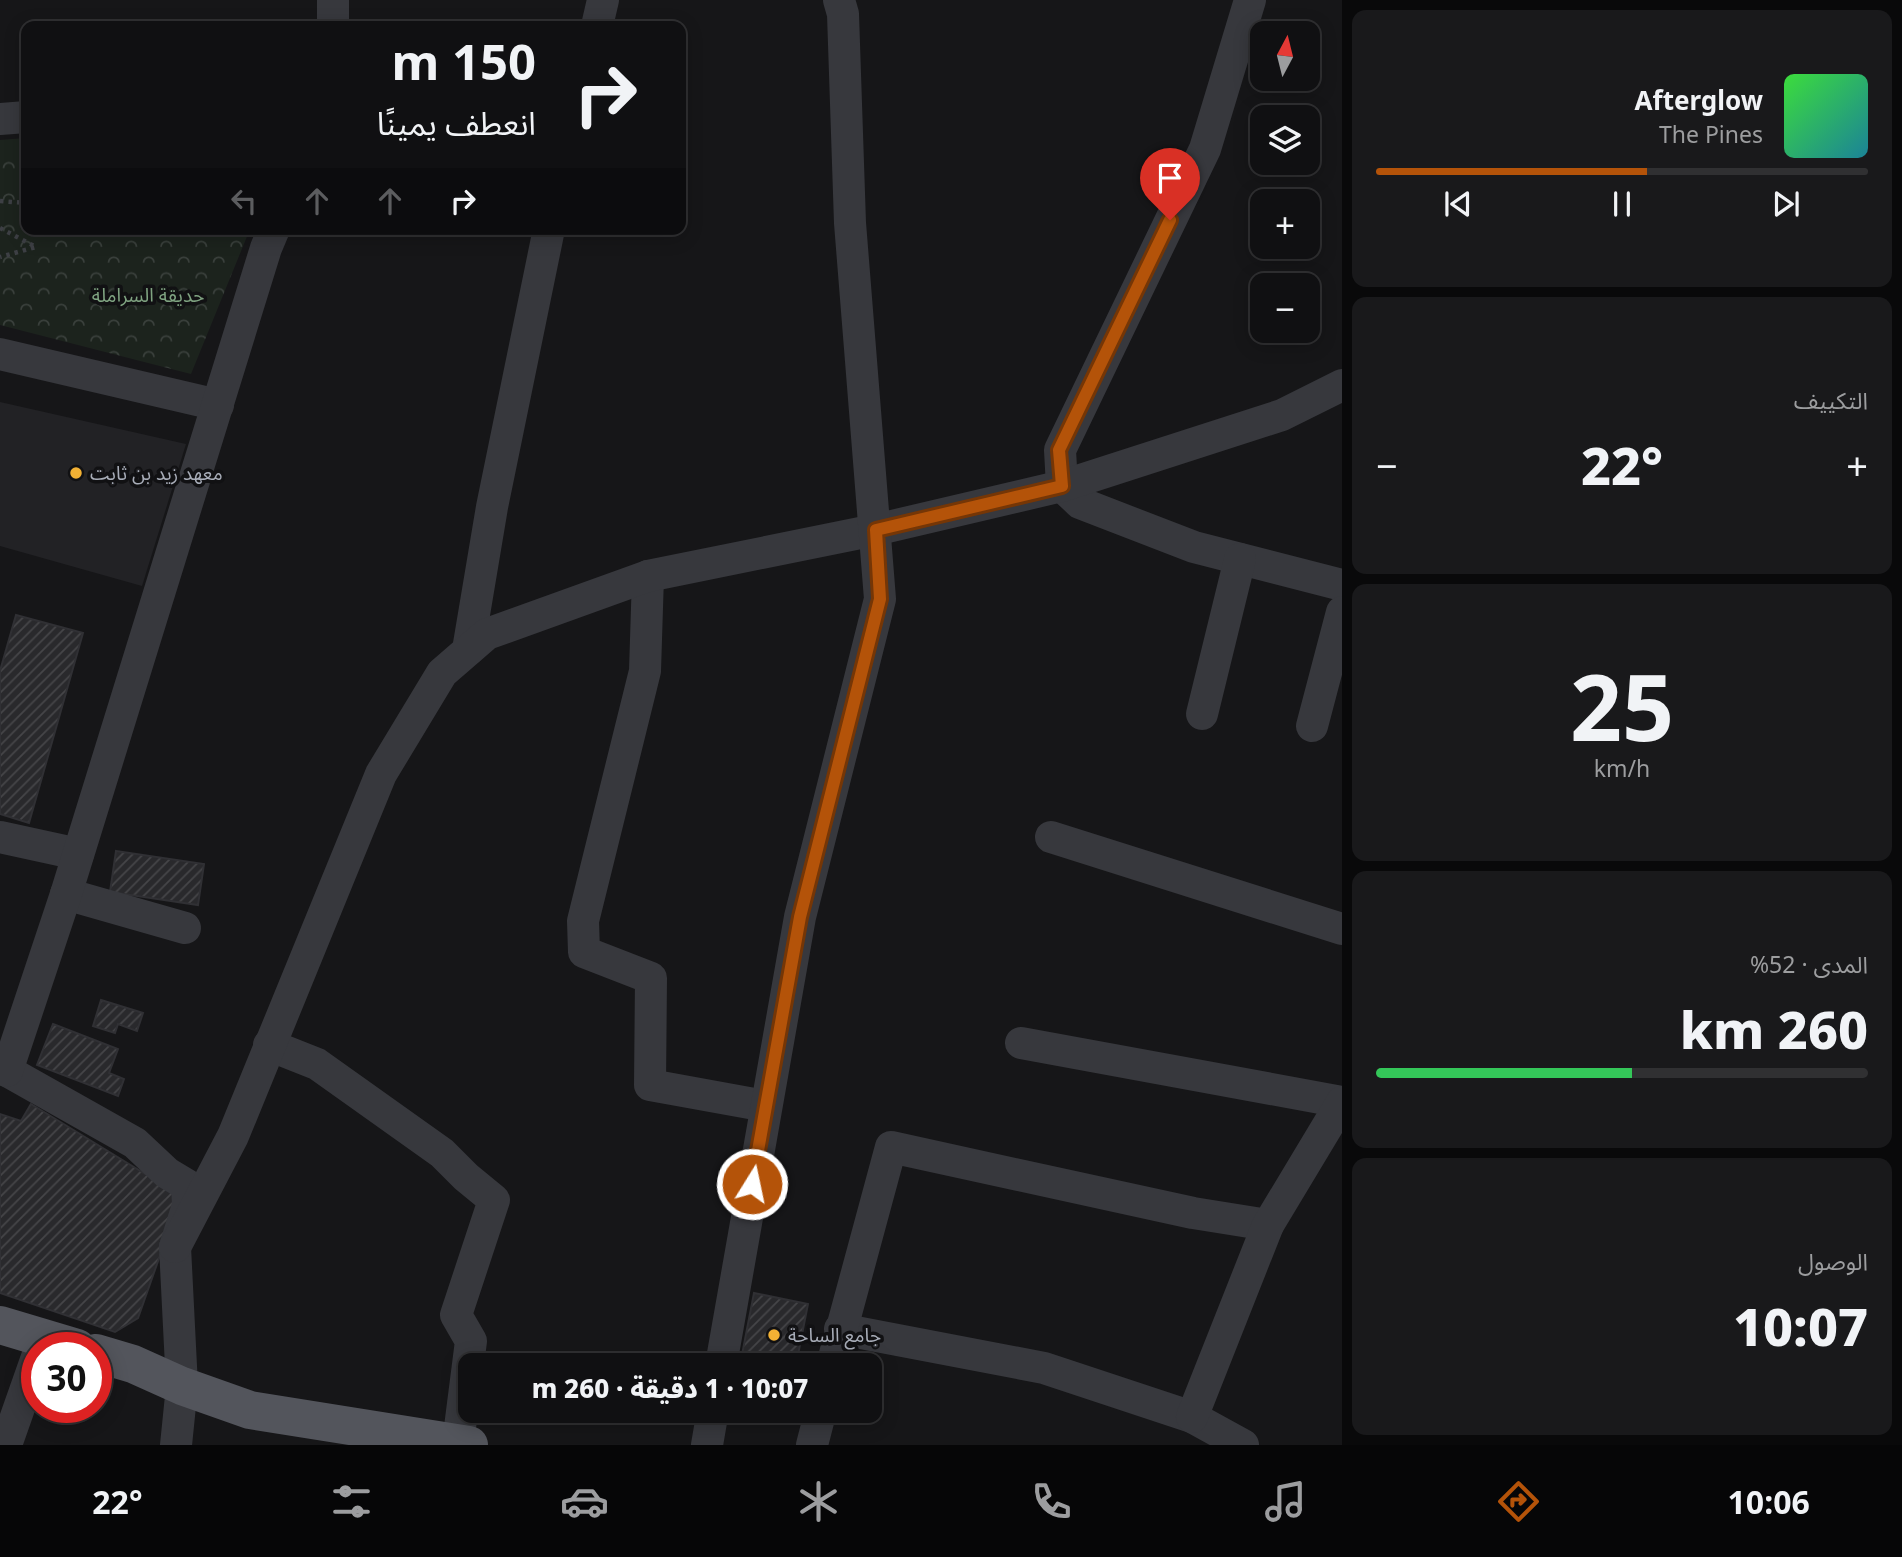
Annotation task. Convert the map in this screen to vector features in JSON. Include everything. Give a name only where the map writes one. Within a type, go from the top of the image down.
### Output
[{"type":"main road","points":[[0,1325],[21,1334]]},
{"type":"main road","points":[[112,1358],[250,1410],[464,1444]]},
{"type":"street","points":[[333,0],[333,21]]},
{"type":"street","points":[[598,21],[603,0]]},
{"type":"street","points":[[723,1353],[800,917],[880,599],[849,223],[842,14],[839,0]]},
{"type":"street","points":[[1250,0],[1205,149],[1059,450],[1062,486],[1080,503],[1194,547],[1342,585]]},
{"type":"street","points":[[0,118],[21,117]]},
{"type":"street","points":[[176,1445],[182,1386],[175,1247],[188,1205],[187,1185],[167,1172],[135,1143],[4,1069],[66,894],[271,235]]},
{"type":"street","points":[[468,650],[492,507],[548,235]]},
{"type":"street","points":[[0,354],[218,405]]},
{"type":"street","points":[[175,1247],[233,1136],[381,774],[442,673],[487,634],[648,576],[876,530],[1062,486],[1282,415],[1342,385]]},
{"type":"street","points":[[1202,714],[1240,559]]},
{"type":"street","points":[[648,576],[645,671],[583,920],[583,951],[651,978],[650,1085],[766,1106]]},
{"type":"street","points":[[1312,726],[1342,612]]},
{"type":"street","points":[[0,837],[78,854]]},
{"type":"street","points":[[1051,837],[1342,929]]},
{"type":"street","points":[[66,894],[185,928]]},
{"type":"street","points":[[1021,1043],[1342,1102],[1268,1225],[1192,1417]]},
{"type":"street","points":[[269,1045],[317,1064],[442,1153],[494,1200],[456,1315],[471,1341],[464,1444]]},
{"type":"street","points":[[835,1353],[891,1147],[1193,1213],[1268,1225]]},
{"type":"street","points":[[840,1329],[1044,1368],[1192,1417],[1243,1445]]},
{"type":"street","points":[[6,1445],[21,1411]]},
{"type":"street","points":[[707,1445],[711,1423]]},
{"type":"street","points":[[812,1445],[818,1423]]},
{"type":"path","points":[[0,201],[21,203]]},
{"type":"path","points":[[0,228],[36,247],[0,257]]},
{"type":"shaded area","points":[[0,402],[186,444],[142,586],[0,546]]},
{"type":"green space","name":"حديقة السراملة","points":[[21,138],[21,235],[248,235],[191,374],[0,325],[0,140]]},
{"type":"building","points":[[16,615],[83,633],[29,823],[0,814],[0,671]]},
{"type":"building","points":[[116,851],[204,864],[198,905],[110,892]]},
{"type":"building","points":[[101,1000],[143,1013],[137,1031],[118,1024],[115,1033],[93,1026]]},
{"type":"building","points":[[53,1024],[118,1049],[109,1073],[124,1079],[118,1096],[37,1065]]},
{"type":"building","points":[[31,1104],[181,1196],[138,1318],[115,1332],[0,1293],[0,1114],[21,1121]]},
{"type":"building","name":"جامع الساحة","points":[[754,1293],[808,1304],[798,1353],[742,1353]]},
{"type":"place","name":"معهد زيد بن ثابت","points":[[76,473]]},
{"type":"place","name":"جامع الساحة","points":[[774,1335]]},
{"type":"route","points":[[752,1184],[800,917],[880,599],[876,530],[1062,486],[1059,450],[1170,220]]}]
